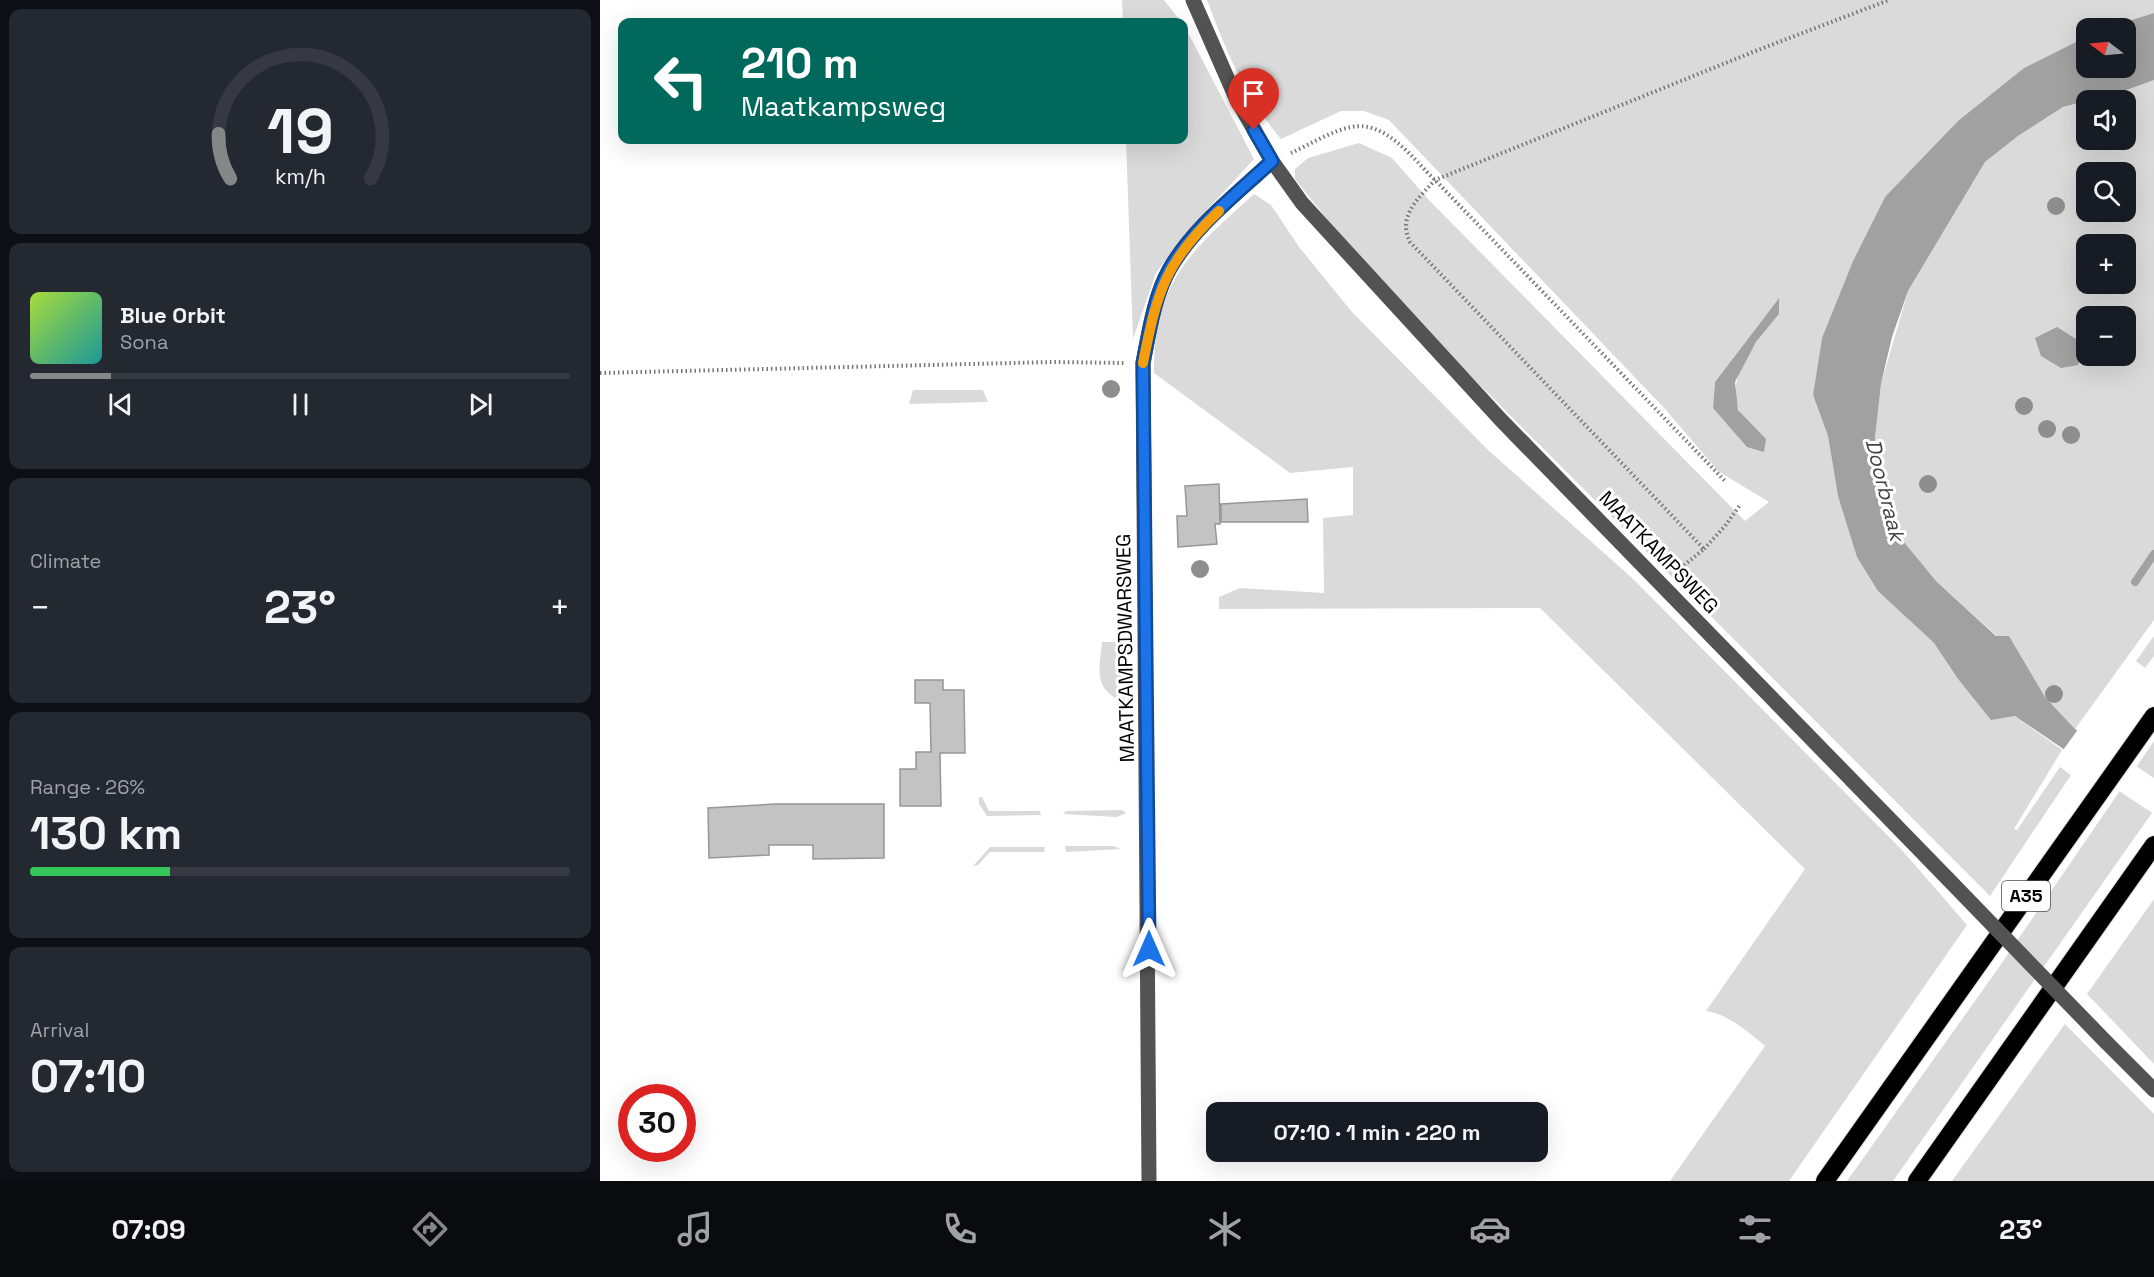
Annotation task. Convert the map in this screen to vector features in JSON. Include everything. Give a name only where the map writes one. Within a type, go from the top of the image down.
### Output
[{"type":"highway","name":"A35","points":[[1826,1181],[2154,716]]},
{"type":"highway","points":[[1917,1181],[2154,845]]},
{"type":"street","name":"MAATKAMPSWEG","points":[[1193,0],[1236,98],[1272,161],[1302,202],[1501,420],[2154,1090]]},
{"type":"street","name":"MAATKAMPSDWARSWEG","points":[[1149,1181],[1143,363],[1161,288],[1180,253],[1206,224],[1272,161]]},
{"type":"path","points":[[1704,549],[1410,242],[1406,233],[1408,212],[1435,180],[1726,62],[1889,0]]},
{"type":"path","points":[[1272,161],[1344,129],[1361,126],[1390,136],[1725,481]]},
{"type":"path","points":[[600,373],[1041,362],[1143,363]]},
{"type":"path","points":[[1661,584],[1704,549],[1740,505]]},
{"type":"shaded area","points":[[1122,0],[1164,0],[1178,18],[1123,18]]},
{"type":"shaded area","points":[[1207,0],[2154,0],[2154,13],[2136,19],[2076,18],[2076,42],[2024,68],[1885,197],[1853,261],[1822,339],[1813,395],[1828,436],[1838,496],[1910,621],[1934,643],[1958,679],[1991,719],[2015,716],[2062,750],[2014,829],[2017,830],[2060,767],[2071,775],[1990,896],[1441,346],[1330,223],[1295,179],[1295,169],[1308,158],[1359,143],[1392,158],[1429,200],[1745,521],[1769,502],[1718,471],[1665,409],[1389,120],[1364,111],[1341,111],[1281,139],[1257,106],[1229,56]],"holes":[[[1778,299],[1779,314],[1746,357],[1737,382],[1736,395],[1738,408],[1746,421],[1766,439],[1713,408],[1715,382]]]},
{"type":"shaded area","points":[[2154,13],[2154,80],[2126,90],[2076,90],[2076,104],[2063,107],[2018,136],[1985,162],[1908,291],[1892,337],[1881,384],[1875,438],[1886,520],[1936,581],[1996,636],[2009,636],[2045,697],[2075,729],[2154,781],[2154,811],[2015,716],[1991,720],[1958,679],[1934,643],[1878,591],[1857,557],[1838,496],[1828,436],[1813,395],[1822,338],[1853,261],[1885,197],[1958,121],[2024,68],[2076,42],[2076,78],[2136,78],[2136,19]]},
{"type":"shaded area","points":[[1188,33],[1254,159],[1186,233],[1156,273],[1133,339],[1126,144],[1188,144]]},
{"type":"shaded area","points":[[2154,80],[2154,620],[2075,729],[2045,697],[2009,636],[1997,636],[1936,581],[1886,520],[1875,438],[1881,384],[1908,291],[1985,162],[2018,136],[2063,107],[2076,104],[2076,150],[2136,150],[2136,90],[2121,90]]},
{"type":"shaded area","points":[[1254,194],[1271,205],[1299,247],[1352,312],[1488,450],[1631,577],[1902,850],[1967,925],[1789,1181],[1670,1181],[1765,1046],[1730,1020],[1706,1011],[1805,869],[1540,608],[1219,609],[1219,597],[1240,588],[1324,593],[1323,518],[1353,515],[1353,467],[1290,473],[1154,373],[1155,342],[1160,315],[1180,271],[1212,233]]},
{"type":"shaded area","points":[[1779,298],[1779,314],[1756,342],[1735,382],[1738,410],[1766,439],[1764,452],[1747,447],[1713,408],[1715,382]]},
{"type":"shaded area","points":[[2057,327],[2076,339],[2076,365],[2061,368],[2041,356],[2035,338]]},
{"type":"shaded area","points":[[913,390],[983,390],[988,402],[909,404]]},
{"type":"shaded area","points":[[2154,636],[2154,656],[2145,668],[2136,661]]},
{"type":"shaded area","points":[[1102,642],[1125,642],[1125,703],[1107,692],[1100,678]]},
{"type":"shaded area","points":[[2154,741],[2154,810],[1893,1181],[1847,1181],[1997,970]]},
{"type":"shaded area","points":[[979,797],[982,797],[989,811],[1040,811],[1041,815],[987,816],[979,804]]},
{"type":"shaded area","points":[[1122,810],[1126,813],[1117,817],[1063,814],[1066,811]]},
{"type":"shaded area","points":[[1065,846],[1113,846],[1121,849],[1066,852]]},
{"type":"shaded area","points":[[990,847],[1045,847],[1044,852],[990,852],[978,865],[973,866]]},
{"type":"shaded area","points":[[2154,899],[2154,1064],[2087,994]]},
{"type":"shaded area","points":[[2065,1024],[2154,1114],[2154,1181],[1952,1181]]},
{"type":"pier","points":[[2079,728],[2154,778],[2154,814],[2061,753]]},
{"type":"building","points":[[1219,484],[1220,524],[1215,524],[1217,544],[1178,547],[1177,516],[1187,516],[1185,486]]},
{"type":"building","points":[[1307,499],[1308,522],[1221,522],[1221,504]]},
{"type":"building","points":[[915,680],[943,680],[943,690],[964,690],[965,753],[940,753],[941,806],[900,806],[900,769],[916,769],[916,752],[931,752],[930,703],[915,703]]},
{"type":"building","points":[[775,804],[884,804],[884,858],[813,859],[813,845],[769,845],[769,855],[709,858],[708,808]]},
{"type":"waterway","points":[[2135,582],[2154,554]]},
{"type":"slow traffic","points":[[1143,363],[1161,288],[1168,272],[1180,253],[1219,211]]},
{"type":"route","points":[[1149,949],[1143,363],[1161,288],[1180,253],[1206,224],[1272,161],[1254,130]]},
{"type":"water label","name":"Doorbraak","points":[[1885,490]]}]
